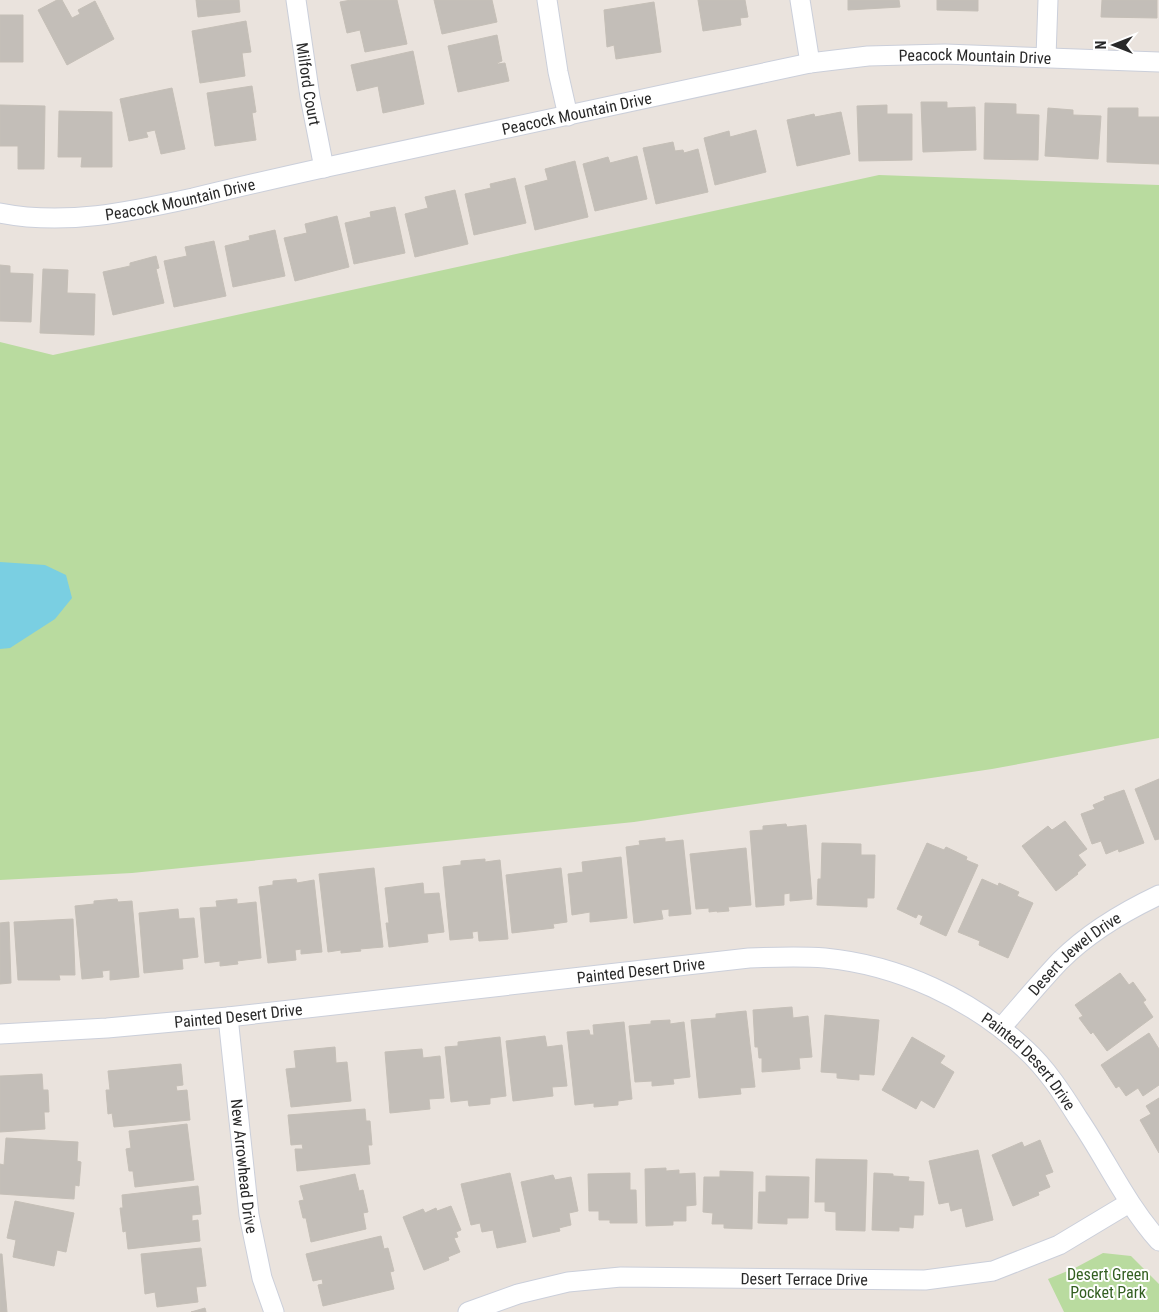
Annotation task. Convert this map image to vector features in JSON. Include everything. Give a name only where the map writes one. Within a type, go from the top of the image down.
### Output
[{"type":"street","name":"Milford Court","points":[[296,0],[310,97],[324,168]]},
{"type":"street","points":[[547,0],[558,72],[568,116]]},
{"type":"street","points":[[800,0],[810,63]]},
{"type":"street","points":[[1046,57],[1048,0]]},
{"type":"street","name":"Peacock Mountain Drive","points":[[0,213],[58,218],[97,217],[133,211],[810,63],[868,56],[945,54],[1159,62]]},
{"type":"street","name":"Desert Jewel Drive","points":[[1001,1028],[1062,960],[1095,932],[1132,908],[1159,895]]},
{"type":"street","name":"Painted Desert Drive","points":[[0,1034],[107,1028],[228,1017],[723,961],[792,957],[846,961],[893,972],[949,995],[1001,1028],[1026,1050],[1063,1095],[1129,1203],[1159,1241]]},
{"type":"street","name":"New Arrowhead Drive","points":[[228,1017],[249,1215],[262,1278],[274,1312]]},
{"type":"street","name":"Desert Terrace Drive","points":[[468,1312],[518,1294],[568,1282],[621,1277],[925,1280],[993,1271],[1059,1245],[1129,1203]]},
{"type":"green space","points":[[879,175],[1159,185],[1159,738],[992,769],[634,822],[132,873],[0,880],[0,342],[53,355]]},
{"type":"green space","name":"Desert Green Pocket Park","points":[[1103,1253],[1131,1256],[1159,1284],[1159,1312],[1064,1312],[1048,1279],[1075,1268]]},
{"type":"water","points":[[0,562],[45,565],[66,575],[72,598],[55,619],[10,648],[0,649]]},
{"type":"building","points":[[57,0],[62,0],[72,18],[80,14],[78,10],[95,1],[114,39],[67,65],[38,10]]},
{"type":"building","points":[[196,0],[239,0],[240,12],[198,17]]},
{"type":"building","points":[[351,0],[397,0],[407,44],[365,52],[360,30],[347,33],[340,2]]},
{"type":"building","points":[[434,0],[492,0],[497,22],[442,34]]},
{"type":"building","points":[[698,0],[745,0],[748,17],[740,18],[741,25],[703,31]]},
{"type":"building","points":[[848,0],[899,0],[900,7],[848,10]]},
{"type":"building","points":[[937,0],[978,0],[978,11],[937,10]]},
{"type":"building","points":[[1102,0],[1157,0],[1157,18],[1101,17]]},
{"type":"building","points":[[654,2],[661,52],[616,59],[614,45],[607,47],[604,10]]},
{"type":"building","points":[[0,15],[23,15],[23,62],[0,62]]},
{"type":"building","points":[[246,21],[251,52],[242,53],[245,76],[200,83],[192,31]]},
{"type":"building","points":[[497,35],[502,61],[497,63],[505,63],[509,81],[458,92],[448,46]]},
{"type":"building","points":[[413,51],[424,104],[383,113],[378,86],[357,91],[351,65]]},
{"type":"building","points":[[252,86],[256,112],[252,113],[256,140],[215,146],[207,93]]},
{"type":"building","points":[[172,88],[185,149],[161,154],[155,130],[146,132],[148,137],[129,141],[120,99]]},
{"type":"building","points":[[921,102],[947,102],[947,108],[975,107],[976,150],[923,152]]},
{"type":"building","points":[[985,103],[1016,104],[1016,114],[1039,115],[1038,160],[984,159]]},
{"type":"building","points":[[0,105],[45,106],[44,169],[18,169],[18,146],[0,146]]},
{"type":"building","points":[[887,105],[887,114],[912,114],[912,160],[859,161],[857,106]]},
{"type":"building","points":[[1048,108],[1073,110],[1073,115],[1101,116],[1098,159],[1045,156]]},
{"type":"building","points":[[1108,108],[1138,108],[1138,117],[1159,117],[1159,164],[1107,162]]},
{"type":"building","points":[[59,111],[112,112],[112,167],[81,167],[82,157],[58,157]]},
{"type":"building","points":[[841,112],[850,154],[797,166],[787,120],[814,114],[815,117]]},
{"type":"building","points":[[756,130],[766,172],[715,185],[704,138],[729,131],[730,137]]},
{"type":"building","points":[[673,142],[675,151],[683,150],[684,153],[698,149],[708,192],[656,204],[643,148]]},
{"type":"building","points":[[637,156],[647,199],[595,211],[583,164],[608,157],[610,163]]},
{"type":"building","points":[[575,161],[588,217],[535,230],[525,186],[548,180],[545,169]]},
{"type":"building","points":[[515,178],[526,223],[474,235],[465,194],[491,188],[490,184]]},
{"type":"building","points":[[455,190],[468,244],[415,257],[405,214],[428,208],[425,197]]},
{"type":"building","points":[[395,207],[405,253],[354,264],[345,223],[371,217],[370,212]]},
{"type":"building","points":[[337,216],[349,267],[295,281],[284,238],[307,233],[305,224]]},
{"type":"building","points":[[275,230],[285,276],[233,287],[225,246],[250,240],[249,236]]},
{"type":"building","points":[[214,241],[226,296],[174,307],[164,261],[187,256],[185,247]]},
{"type":"building","points":[[156,256],[159,268],[156,269],[164,303],[113,315],[103,272],[130,266],[130,263]]},
{"type":"building","points":[[0,265],[10,266],[10,273],[33,274],[31,322],[0,321]]},
{"type":"building","points":[[43,269],[68,270],[67,293],[95,294],[94,335],[40,333]]},
{"type":"building","points":[[1159,779],[1159,839],[1155,840],[1135,789]]},
{"type":"building","points":[[1124,790],[1144,843],[1119,852],[1118,849],[1106,854],[1101,841],[1092,844],[1081,814],[1095,809],[1093,805],[1105,800],[1104,797]]},
{"type":"building","points":[[1065,821],[1087,849],[1078,855],[1086,865],[1078,874],[1056,891],[1022,846],[1048,826],[1052,830]]},
{"type":"building","points":[[786,824],[787,827],[806,825],[812,899],[790,901],[790,893],[784,894],[784,905],[756,907],[750,831],[763,830],[763,826]]},
{"type":"building","points":[[665,838],[665,842],[683,840],[691,914],[669,916],[669,909],[661,910],[663,919],[634,923],[626,847],[640,845],[639,841]]},
{"type":"building","points":[[822,843],[861,844],[861,855],[875,855],[874,898],[867,898],[867,907],[817,905],[818,879],[821,879]]},
{"type":"building","points":[[927,843],[944,850],[946,847],[967,857],[966,860],[978,865],[946,936],[920,924],[923,916],[918,914],[916,918],[897,909]]},
{"type":"building","points":[[746,848],[751,905],[728,907],[729,911],[717,912],[709,912],[709,908],[696,909],[690,854]]},
{"type":"building","points":[[621,857],[627,918],[590,922],[590,912],[572,915],[568,874],[583,872],[582,862]]},
{"type":"building","points":[[485,859],[485,862],[500,860],[508,939],[479,941],[478,931],[472,932],[473,938],[450,940],[443,867],[461,865],[461,861]]},
{"type":"building","points":[[374,868],[383,947],[341,953],[341,950],[328,952],[319,874]]},
{"type":"building","points":[[561,868],[567,922],[553,924],[554,928],[512,933],[506,875]]},
{"type":"building","points":[[296,879],[297,883],[314,880],[322,952],[301,954],[301,949],[295,950],[296,960],[268,963],[259,887],[273,885],[273,881]]},
{"type":"building","points":[[982,879],[998,886],[999,883],[1019,892],[1017,896],[1033,903],[1008,958],[979,945],[980,941],[958,932]]},
{"type":"building","points":[[423,883],[424,894],[439,893],[444,932],[427,934],[428,942],[389,947],[386,923],[389,923],[385,888]]},
{"type":"building","points":[[117,899],[118,902],[132,901],[139,977],[110,980],[110,970],[102,971],[103,977],[82,979],[75,906],[94,904],[94,901]]},
{"type":"building","points":[[237,899],[237,904],[256,902],[261,958],[237,961],[238,964],[220,966],[220,961],[205,963],[200,908],[217,907],[216,901]]},
{"type":"building","points":[[178,909],[179,919],[194,918],[198,957],[182,959],[183,969],[144,973],[139,913]]},
{"type":"building","points":[[73,919],[75,975],[59,975],[60,980],[18,980],[14,922]]},
{"type":"building","points":[[9,922],[11,983],[0,984],[0,923]]},
{"type":"building","points":[[1120,973],[1129,985],[1133,982],[1146,1000],[1143,1002],[1153,1017],[1107,1051],[1093,1032],[1091,1034],[1079,1018],[1083,1016],[1075,1005]]},
{"type":"building","points":[[792,1007],[793,1018],[808,1016],[812,1057],[799,1058],[800,1069],[762,1072],[762,1058],[759,1058],[758,1047],[755,1047],[753,1010]]},
{"type":"building","points":[[746,1011],[755,1087],[740,1088],[741,1094],[699,1098],[691,1020],[716,1018],[716,1014]]},
{"type":"building","points":[[825,1015],[879,1020],[874,1075],[859,1074],[859,1080],[837,1078],[837,1073],[821,1072]]},
{"type":"building","points":[[670,1020],[670,1024],[684,1022],[690,1077],[673,1079],[674,1084],[652,1086],[652,1081],[635,1082],[629,1026],[651,1024],[651,1021]]},
{"type":"building","points":[[624,1022],[632,1099],[618,1101],[618,1105],[594,1107],[594,1103],[575,1105],[567,1032],[589,1030],[590,1035],[594,1035],[593,1025]]},
{"type":"building","points":[[1149,1033],[1159,1049],[1159,1085],[1143,1096],[1138,1088],[1126,1096],[1119,1086],[1116,1088],[1101,1065]]},
{"type":"building","points":[[545,1036],[547,1047],[562,1045],[567,1086],[552,1087],[553,1096],[513,1101],[506,1041]]},
{"type":"building","points":[[500,1037],[506,1096],[490,1098],[490,1104],[469,1106],[468,1100],[451,1102],[445,1047],[458,1046],[458,1042]]},
{"type":"building","points":[[912,1037],[945,1056],[940,1063],[954,1072],[934,1108],[921,1100],[916,1109],[882,1090]]},
{"type":"building","points":[[335,1047],[336,1063],[347,1062],[351,1101],[291,1107],[286,1069],[296,1068],[294,1051]]},
{"type":"building","points":[[422,1049],[423,1058],[440,1056],[444,1098],[429,1099],[430,1109],[390,1113],[385,1052]]},
{"type":"building","points":[[181,1064],[183,1085],[176,1086],[177,1091],[187,1090],[190,1120],[114,1127],[112,1113],[108,1114],[106,1090],[110,1090],[108,1071]]},
{"type":"building","points":[[42,1074],[43,1090],[48,1090],[49,1112],[44,1112],[45,1129],[0,1132],[0,1076]]},
{"type":"building","points":[[1159,1098],[1159,1153],[1140,1120],[1151,1114],[1146,1106]]},
{"type":"building","points":[[365,1109],[366,1121],[370,1121],[372,1145],[368,1145],[370,1164],[297,1171],[295,1149],[303,1149],[302,1144],[291,1145],[288,1115]]},
{"type":"building","points":[[187,1124],[194,1180],[135,1187],[133,1171],[129,1171],[126,1149],[131,1148],[129,1131]]},
{"type":"building","points":[[6,1138],[78,1142],[77,1161],[81,1162],[79,1186],[75,1185],[74,1199],[0,1194],[0,1164],[4,1165]]},
{"type":"building","points":[[1040,1140],[1053,1172],[1045,1175],[1050,1187],[1038,1192],[1039,1195],[1013,1206],[992,1155],[1022,1142],[1024,1147]]},
{"type":"building","points":[[978,1150],[993,1220],[966,1227],[962,1208],[951,1211],[949,1202],[939,1204],[929,1161]]},
{"type":"building","points":[[816,1159],[867,1160],[865,1231],[836,1230],[836,1212],[825,1211],[825,1202],[815,1202]]},
{"type":"building","points":[[666,1168],[666,1171],[679,1170],[679,1174],[695,1173],[696,1205],[686,1206],[686,1221],[673,1221],[673,1225],[646,1226],[645,1169]]},
{"type":"building","points":[[720,1171],[753,1172],[752,1229],[724,1228],[724,1224],[712,1224],[713,1213],[703,1212],[704,1177],[720,1177]]},
{"type":"building","points":[[510,1173],[526,1242],[497,1248],[493,1230],[482,1232],[480,1223],[471,1225],[461,1184]]},
{"type":"building","points":[[630,1173],[630,1190],[636,1190],[637,1223],[610,1223],[610,1220],[599,1220],[599,1211],[589,1211],[588,1174]]},
{"type":"building","points":[[874,1173],[893,1174],[893,1176],[909,1177],[908,1181],[924,1182],[923,1215],[914,1215],[913,1228],[899,1227],[899,1231],[872,1230]]},
{"type":"building","points":[[355,1174],[359,1191],[363,1190],[368,1212],[363,1213],[366,1229],[311,1242],[306,1218],[303,1218],[299,1201],[304,1200],[300,1186]]},
{"type":"building","points":[[553,1175],[555,1180],[571,1177],[578,1211],[569,1213],[571,1225],[559,1228],[560,1231],[533,1237],[521,1182]]},
{"type":"building","points":[[766,1176],[809,1177],[808,1218],[787,1218],[787,1224],[758,1223],[759,1192],[766,1192]]},
{"type":"building","points":[[198,1186],[201,1214],[192,1215],[192,1221],[198,1220],[200,1241],[128,1249],[126,1231],[123,1232],[120,1208],[123,1208],[122,1195]]},
{"type":"building","points":[[15,1201],[74,1213],[66,1252],[57,1250],[54,1266],[13,1257],[16,1240],[7,1238]]},
{"type":"building","points":[[451,1206],[461,1230],[456,1232],[458,1237],[454,1238],[460,1252],[448,1257],[449,1260],[424,1270],[403,1217],[423,1209],[425,1213],[436,1208],[437,1211]]},
{"type":"building","points":[[381,1236],[384,1249],[388,1248],[394,1271],[390,1272],[394,1289],[323,1306],[318,1285],[323,1284],[322,1279],[313,1281],[306,1254]]},
{"type":"building","points":[[201,1248],[206,1286],[196,1287],[198,1302],[157,1307],[155,1292],[145,1294],[141,1254]]},
{"type":"building","points":[[0,1254],[2,1254],[7,1312],[0,1312]]},
{"type":"building","points":[[205,1308],[206,1312],[191,1312]]}]
